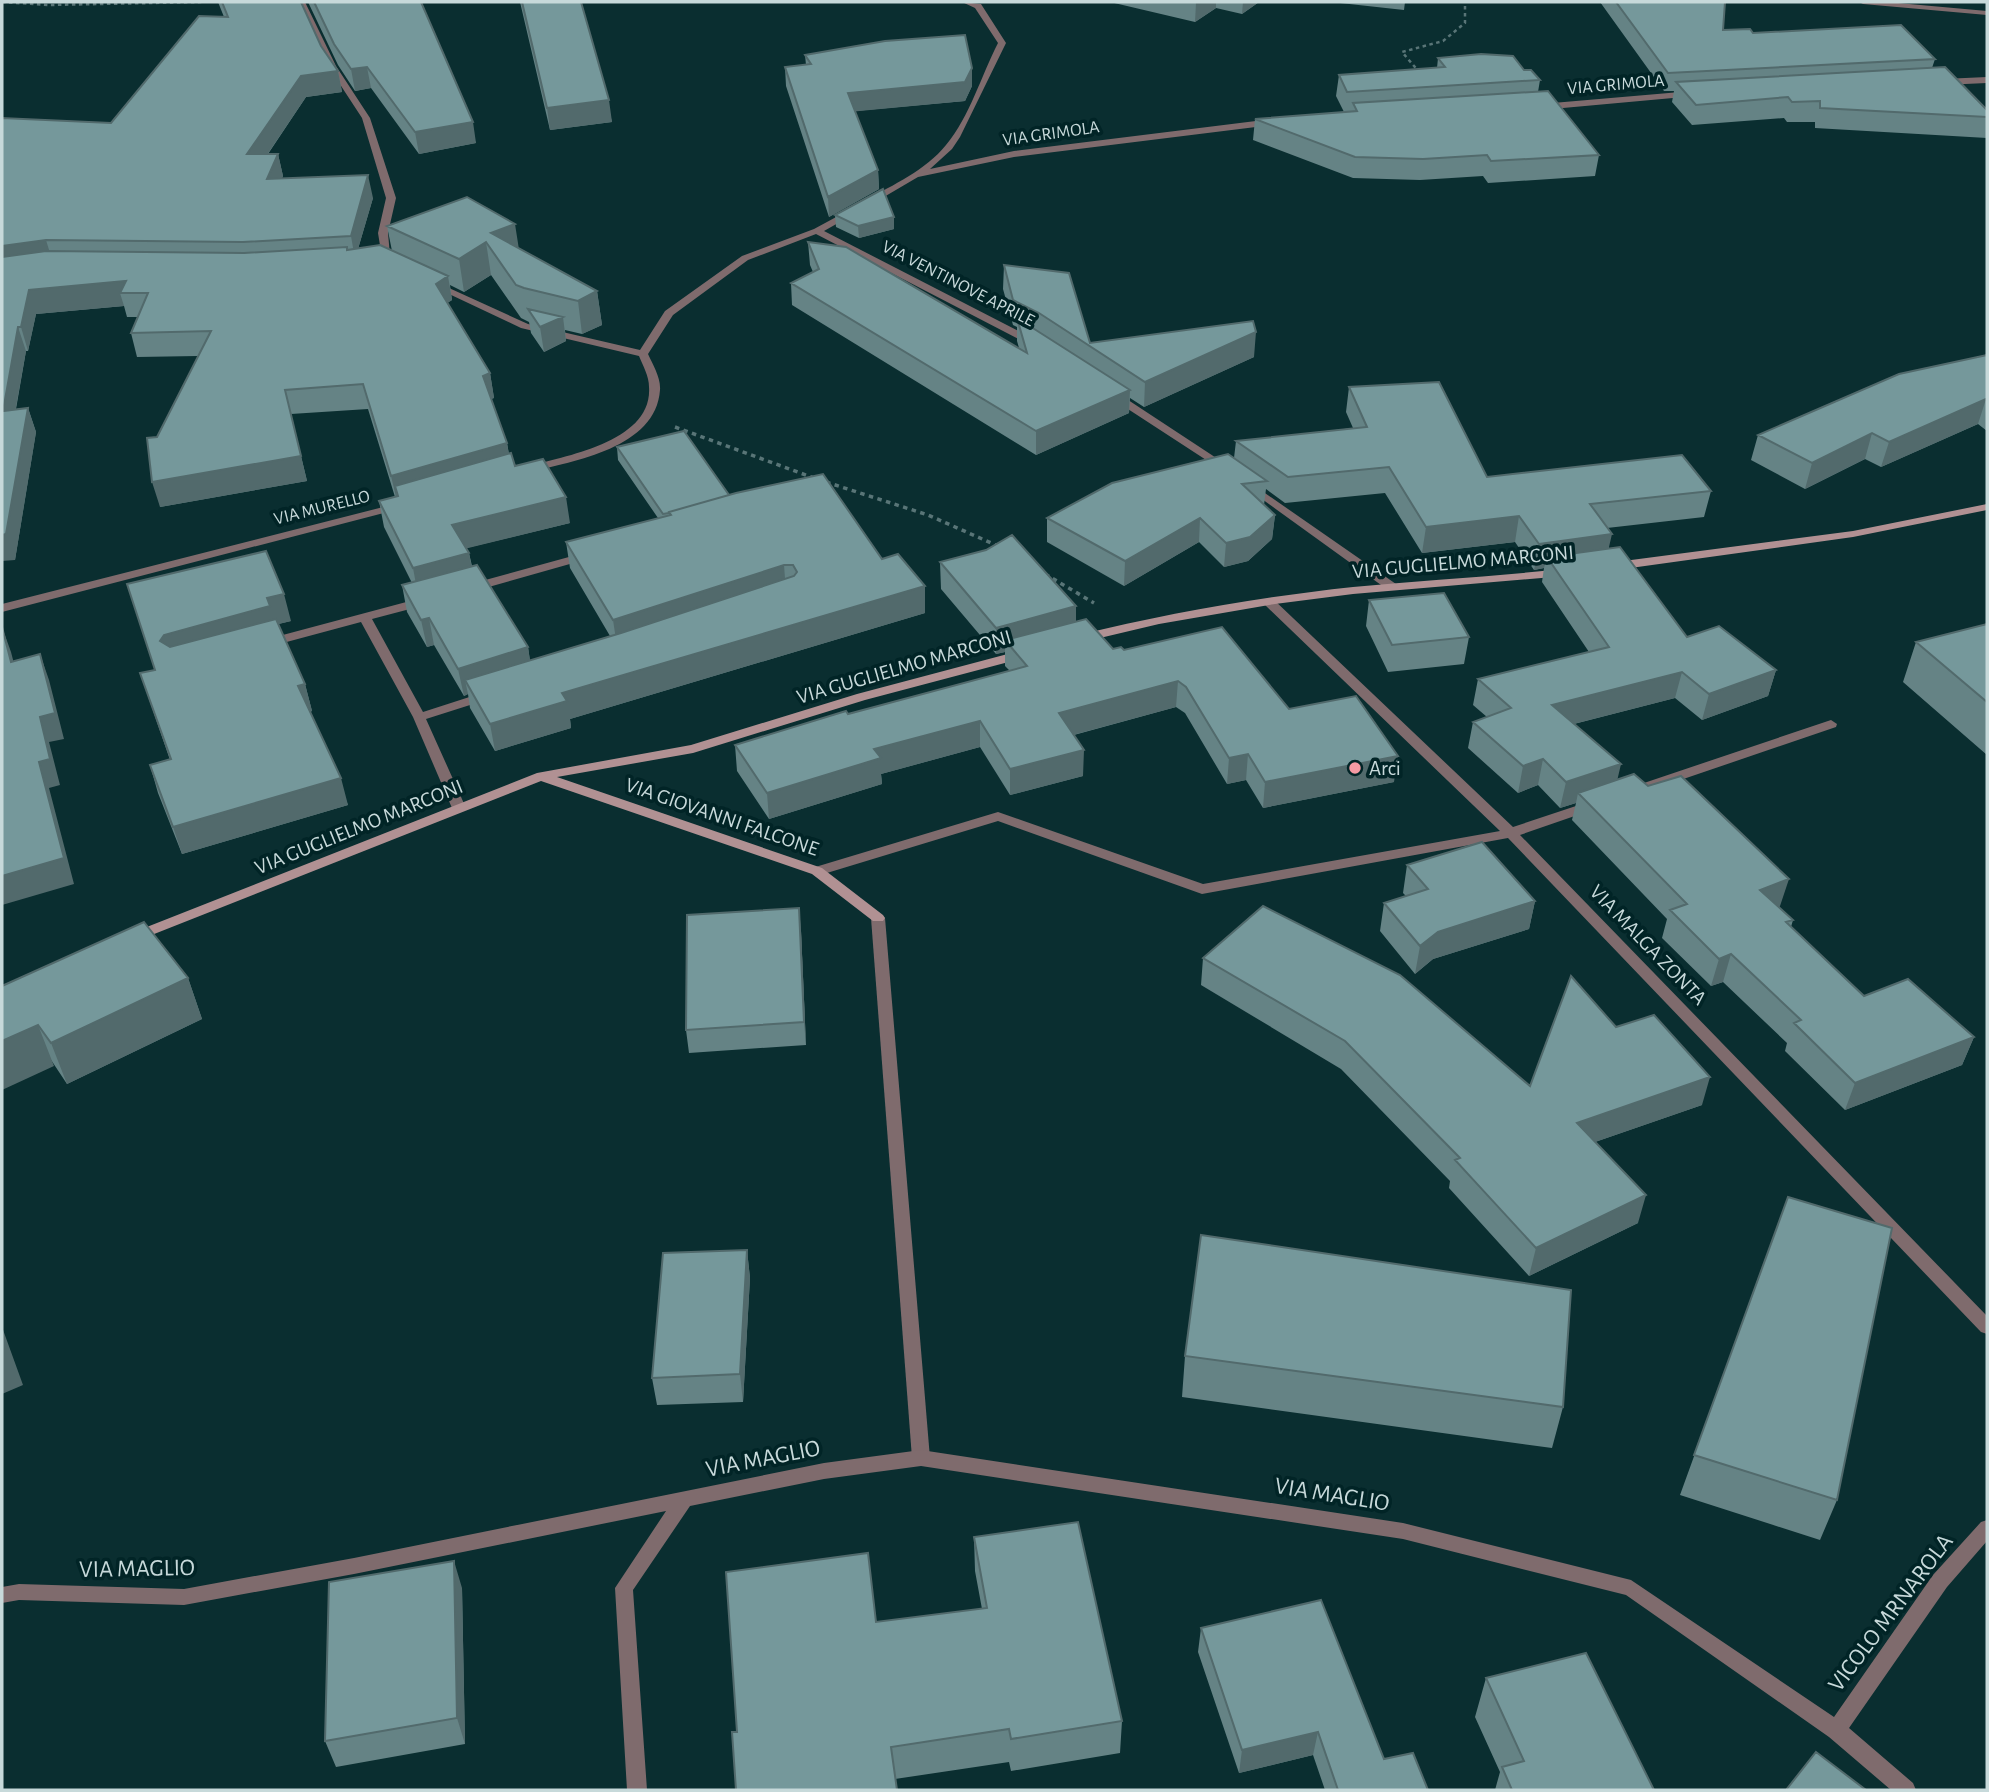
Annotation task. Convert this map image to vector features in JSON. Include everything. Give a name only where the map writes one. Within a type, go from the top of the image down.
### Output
[{"type":"street","points":[[301,2],[332,66],[366,118],[391,198],[383,233],[386,263]]},
{"type":"street","points":[[643,354],[668,313],[745,258],[817,231],[916,175],[955,140],[984,74],[1002,43],[978,6],[966,2]]},
{"type":"street","points":[[1863,2],[1987,13]]},
{"type":"street","points":[[1933,83],[1987,80]]},
{"type":"street","name":"VIA GRIMOLA","points":[[1529,107],[1703,94]]},
{"type":"street","name":"VIA GRIMOLA","points":[[916,175],[1014,154],[1250,123],[1290,121]]},
{"type":"street","name":"VIA VENTINOVE APRILE","points":[[817,231],[1044,349]]},
{"type":"street","points":[[372,264],[386,263],[399,269]]},
{"type":"street","points":[[424,281],[525,326],[643,354]]},
{"type":"street","points":[[512,474],[618,442],[648,417],[655,388],[643,354]]},
{"type":"street","points":[[1101,387],[1216,462],[1392,587]]},
{"type":"street","name":"VIA MURELLO","points":[[2,608],[406,505]]},
{"type":"street","name":"VIA GUGLIELMO MARCONI","points":[[1605,567],[1853,534],[1987,507]]},
{"type":"street","points":[[458,592],[604,551]]},
{"type":"street","name":"VIA GUGLIELMO MARCONI","points":[[1063,643],[1131,625],[1269,602],[1392,587],[1522,578],[1577,571]]},
{"type":"street","points":[[258,646],[444,595]]},
{"type":"street","name":"VIA MALGA ZONTA","points":[[1269,602],[1511,833],[1987,1327]]},
{"type":"street","points":[[365,617],[419,717],[459,808]]},
{"type":"street","name":"VIA GUGLIELMO MARCONI","points":[[115,944],[541,776],[693,749],[861,697],[1036,650]]},
{"type":"street","points":[[419,717],[499,691]]},
{"type":"street","points":[[1639,789],[1831,724]]},
{"type":"street","name":"VIA GIOVANNI FALCONE","points":[[541,776],[817,871],[878,918],[921,1458]]},
{"type":"street","points":[[817,871],[999,816],[1202,889],[1511,833],[1601,803]]},
{"type":"street","name":"VIA MAGLIO","points":[[2,1595],[19,1592],[184,1597],[354,1566],[824,1471],[921,1458],[1403,1531],[1631,1588],[1836,1730],[1906,1790]]},
{"type":"street","name":"VIA MAGLIO","points":[[637,1790],[624,1588],[684,1500]]},
{"type":"street","name":"VICOLO MRNAROLA","points":[[1836,1730],[1940,1581],[1987,1528]]},
{"type":"path","points":[[2,2],[48,5],[205,2]]},
{"type":"path","points":[[1423,76],[1402,52],[1443,41],[1465,23],[1465,2]]},
{"type":"path","points":[[648,417],[825,482],[928,515],[999,547]]},
{"type":"path","points":[[1035,568],[1131,625]]},
{"type":"building","points":[[222,2],[301,2],[321,46],[338,71],[301,76],[247,154],[278,154],[267,179],[368,175],[351,236],[243,242],[46,240],[2,246],[2,118],[111,123],[199,16],[228,17]]},
{"type":"building","points":[[314,2],[421,2],[473,122],[415,132],[367,67],[351,69],[334,44]]},
{"type":"building","points":[[522,2],[581,2],[609,100],[547,108]]},
{"type":"building","points":[[1616,2],[1725,2],[1723,30],[1750,29],[1753,33],[1901,25],[1935,59],[1668,73]]},
{"type":"building","points":[[965,35],[972,68],[965,82],[848,93],[878,170],[828,197],[785,67],[811,64],[805,55],[885,41]]},
{"type":"building","points":[[1481,54],[1513,56],[1524,70],[1531,70],[1540,80],[1347,92],[1339,75],[1445,67],[1438,58]]},
{"type":"building","points":[[1945,67],[1987,110],[1987,117],[1820,108],[1820,101],[1792,102],[1788,97],[1696,105],[1676,82]]},
{"type":"building","points":[[1548,91],[1599,155],[1491,161],[1487,155],[1423,159],[1355,157],[1255,119],[1357,111],[1353,103]]},
{"type":"building","points":[[883,189],[894,217],[858,226],[835,215]]},
{"type":"building","points":[[467,197],[515,224],[491,233],[597,291],[578,301],[524,288],[516,285],[486,242],[459,259],[387,226]]},
{"type":"building","points":[[808,242],[846,247],[1027,353],[1017,318],[1130,390],[1036,431],[791,283],[819,269]]},
{"type":"building","points":[[380,245],[448,276],[436,284],[490,373],[483,376],[507,443],[391,476],[363,384],[285,390],[301,456],[152,482],[147,438],[157,437],[211,331],[131,333],[148,293],[120,293],[126,281],[29,290],[21,327],[18,327],[3,411],[28,408],[6,534],[2,535],[2,257],[46,251],[244,253],[347,247],[347,250]]},
{"type":"building","points":[[1004,265],[1069,273],[1090,343],[1253,321],[1256,332],[1145,382],[1039,313],[1013,300]]},
{"type":"building","points":[[528,309],[563,317],[540,327]]},
{"type":"building","points":[[1987,355],[1987,400],[1889,442],[1872,433],[1812,463],[1758,435],[1899,374]]},
{"type":"building","points":[[1439,382],[1487,477],[1682,455],[1711,491],[1590,504],[1612,534],[1539,544],[1519,516],[1426,527],[1389,467],[1288,477],[1236,441],[1367,427],[1349,387]]},
{"type":"building","points":[[684,431],[729,495],[663,514],[617,447]]},
{"type":"building","points":[[511,453],[515,466],[543,459],[566,497],[452,525],[469,553],[413,568],[379,501],[398,496],[395,486]]},
{"type":"building","points":[[1228,454],[1267,481],[1242,484],[1275,515],[1250,537],[1226,543],[1200,518],[1125,561],[1047,518],[1112,483]]},
{"type":"building","points":[[823,474],[882,559],[898,554],[925,586],[562,693],[567,701],[490,724],[465,680],[621,633],[794,576],[797,572],[793,565],[784,565],[613,620],[566,542],[671,515],[669,512],[736,493]]},
{"type":"building","points":[[1012,535],[1076,606],[996,628],[940,562],[986,550]]},
{"type":"building","points":[[1620,547],[1687,637],[1719,626],[1776,670],[1709,694],[1682,672],[1552,705],[1621,764],[1566,782],[1543,759],[1523,766],[1473,722],[1511,708],[1478,679],[1609,647],[1547,557]]},
{"type":"building","points":[[266,551],[284,594],[267,598],[270,606],[164,635],[160,641],[170,647],[276,619],[305,684],[298,686],[341,778],[173,827],[150,765],[171,759],[140,673],[155,670],[127,584]]},
{"type":"building","points":[[477,565],[528,647],[458,669],[429,618],[421,620],[402,585]]},
{"type":"building","points":[[1444,593],[1469,637],[1392,645],[1369,600]]},
{"type":"building","points":[[1086,619],[1113,649],[1121,647],[1124,650],[1222,627],[1289,709],[1356,696],[1398,756],[1265,782],[1248,754],[1229,758],[1186,687],[1178,681],[1059,713],[1084,750],[1010,769],[980,721],[874,749],[881,758],[767,793],[735,745],[846,711],[848,714],[1027,666],[1005,640]]},
{"type":"building","points":[[1987,624],[1987,702],[1916,642]]},
{"type":"building","points":[[2,627],[11,662],[40,654],[55,713],[40,717],[50,759],[39,762],[64,858],[2,876]]},
{"type":"building","points":[[1634,774],[1648,786],[1681,776],[1789,879],[1760,890],[1793,920],[1786,922],[1864,996],[1908,979],[1974,1037],[1855,1083],[1794,1023],[1801,1020],[1731,954],[1719,959],[1670,910],[1687,904],[1578,793]]},
{"type":"building","points":[[1482,842],[1535,901],[1438,932],[1420,946],[1384,903],[1428,889],[1407,865]]},
{"type":"building","points":[[1263,906],[1400,975],[1530,1086],[1571,976],[1616,1027],[1654,1015],[1710,1077],[1577,1123],[1646,1195],[1536,1248],[1455,1160],[1460,1158],[1345,1041],[1203,958]]},
{"type":"building","points":[[799,908],[804,1022],[686,1030],[687,915]]},
{"type":"building","points":[[144,922],[188,978],[51,1043],[38,1025],[2,1041],[2,986]]},
{"type":"building","points":[[1788,1197],[1892,1228],[1837,1500],[1694,1455]]},
{"type":"building","points":[[1201,1235],[1571,1290],[1563,1407],[1185,1356]]},
{"type":"building","points":[[747,1250],[740,1374],[652,1378],[663,1253]]},
{"type":"building","points":[[1078,1522],[1122,1721],[1011,1739],[1009,1729],[891,1747],[897,1790],[736,1790],[732,1732],[737,1732],[726,1572],[868,1553],[876,1622],[987,1608],[974,1537]]},
{"type":"building","points":[[454,1561],[457,1718],[325,1741],[329,1582]]},
{"type":"building","points":[[1321,1600],[1384,1759],[1413,1753],[1428,1790],[1338,1790],[1318,1732],[1242,1750],[1201,1628]]},
{"type":"building","points":[[1586,1653],[1654,1790],[1512,1790],[1502,1767],[1524,1761],[1486,1678]]},
{"type":"building","points":[[1816,1752],[1866,1790],[1786,1790]]},
{"type":"place","name":"Arci","points":[[1355,768]]}]
